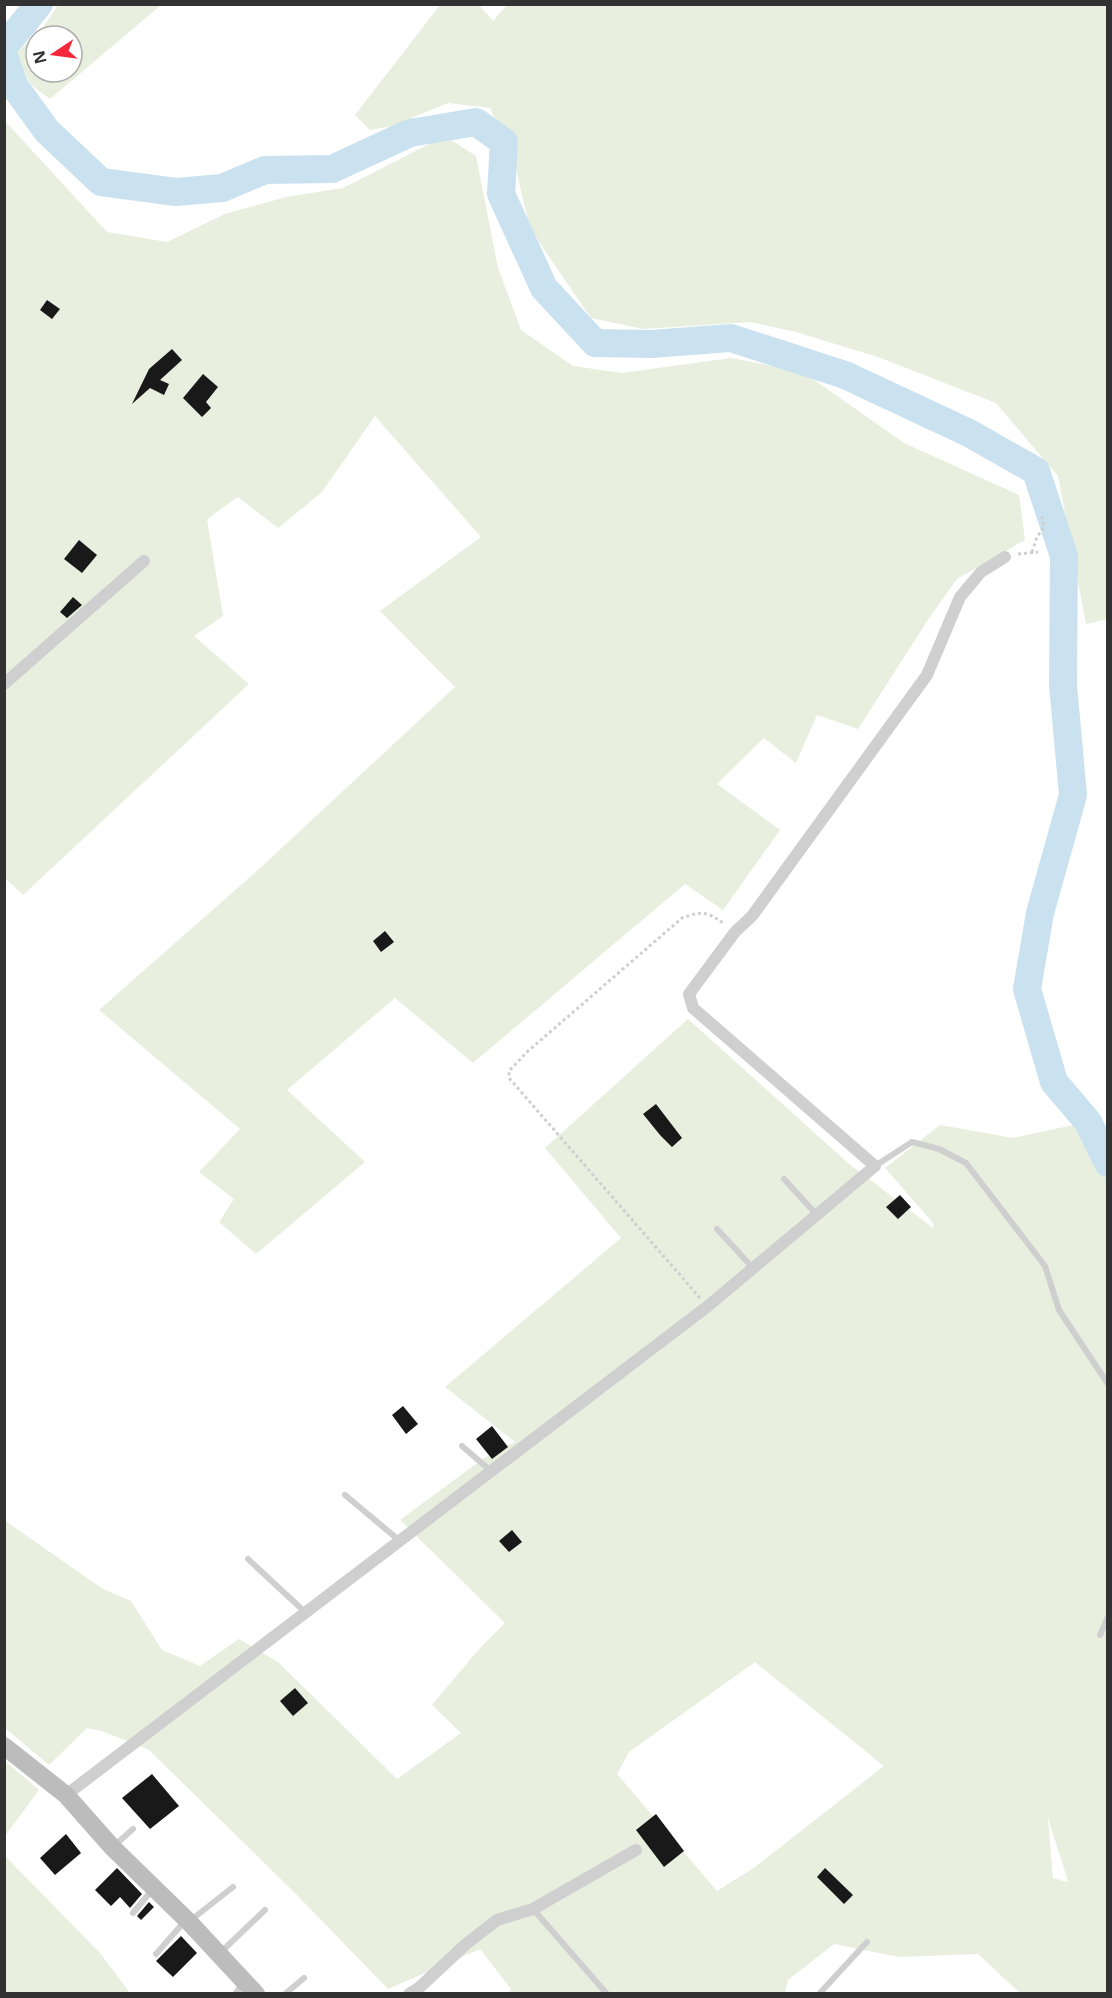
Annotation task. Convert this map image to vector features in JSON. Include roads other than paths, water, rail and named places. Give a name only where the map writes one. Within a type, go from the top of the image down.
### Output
[{"type":"street","points":[[66,1796],[708,1306],[875,1166],[693,1008],[689,994],[735,932],[767,897],[927,675],[960,597],[981,572],[1005,558]]},
{"type":"street","points":[[4,684],[144,561]]},
{"type":"street","points":[[4,1746],[66,1796],[112,1847],[219,1954],[245,1990]]},
{"type":"street","points":[[409,1994],[497,1920],[533,1909],[636,1850]]},
{"type":"lane","points":[[875,1166],[912,1142],[939,1149],[966,1163],[1045,1266],[1059,1310],[1107,1384]]},
{"type":"lane","points":[[784,1179],[817,1215]]},
{"type":"lane","points":[[717,1229],[753,1268]]},
{"type":"lane","points":[[462,1446],[491,1472]]},
{"type":"lane","points":[[345,1495],[400,1541]]},
{"type":"lane","points":[[248,1559],[306,1613]]},
{"type":"lane","points":[[1100,1635],[1107,1617]]},
{"type":"lane","points":[[112,1847],[133,1829]]},
{"type":"lane","points":[[156,1954],[187,1921],[233,1887]]},
{"type":"lane","points":[[133,1913],[154,1888]]},
{"type":"lane","points":[[533,1909],[607,1994]]},
{"type":"lane","points":[[219,1954],[265,1910]]},
{"type":"lane","points":[[819,1994],[867,1942]]},
{"type":"lane","points":[[285,1994],[304,1978]]},
{"type":"waterway","points":[[4,47],[39,4]]},
{"type":"waterway","points":[[4,56],[15,87],[47,131],[101,182],[176,192],[222,188],[265,170],[332,169],[410,133],[476,122],[504,142],[501,194],[544,288],[595,343],[651,344],[731,338],[845,375],[969,433],[1036,471],[1064,556],[1063,685],[1073,795],[1040,913],[1027,989],[1054,1082],[1088,1122],[1108,1163]]}]
